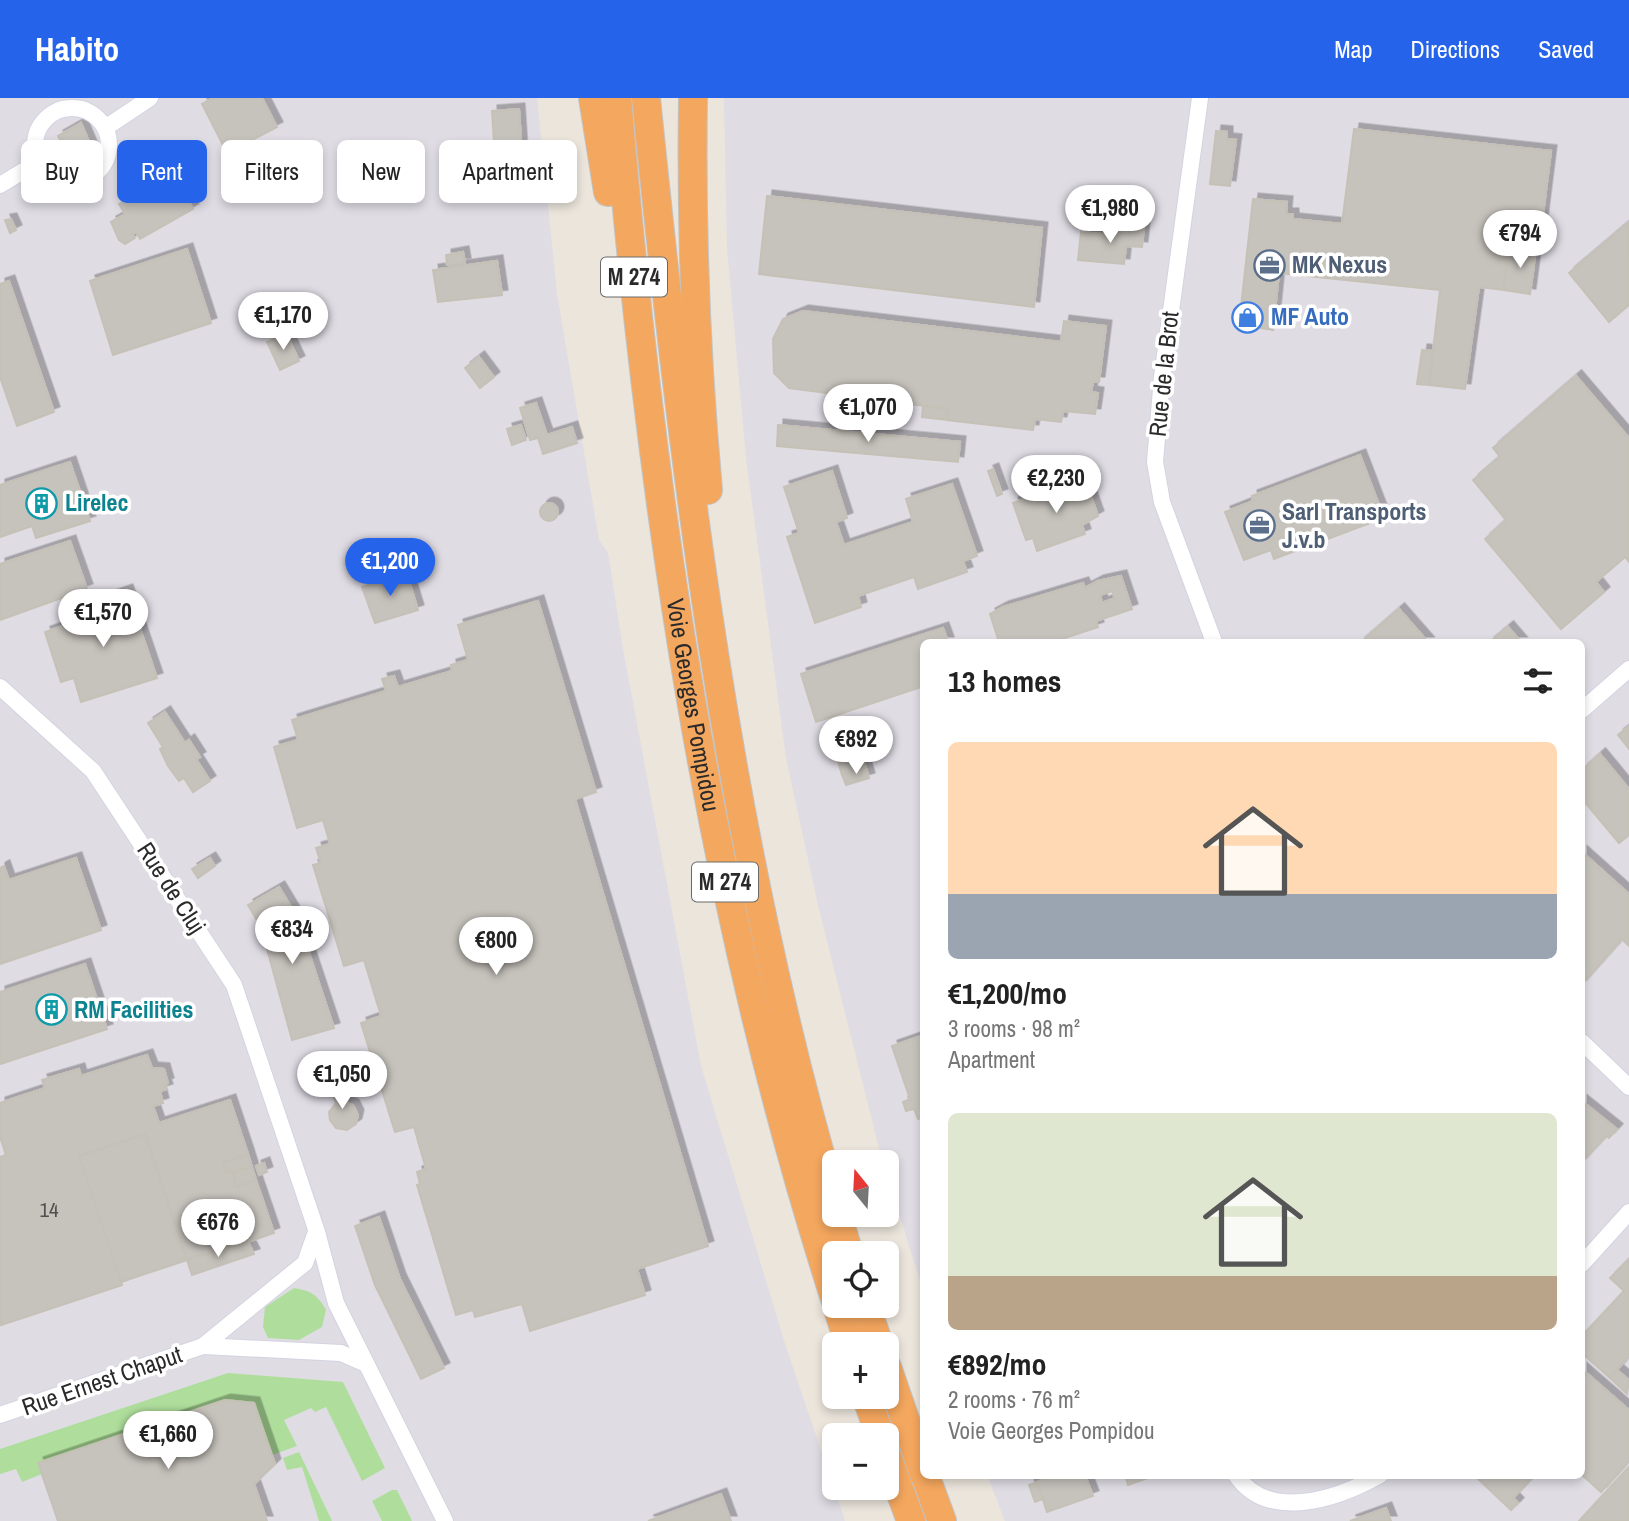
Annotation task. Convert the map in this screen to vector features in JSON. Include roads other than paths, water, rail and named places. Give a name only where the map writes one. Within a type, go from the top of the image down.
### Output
[{"type":"highway","points":[[593,98],[631,362],[654,456]]},
{"type":"highway","name":"Voie Georges Pompidou","points":[[617,98],[654,456],[697,744],[720,860],[785,1130],[822,1255]]},
{"type":"highway","name":"Voie Georges Pompidou","points":[[646,98],[676,381],[720,687],[760,912],[822,1163]]},
{"type":"highway","points":[[693,98],[692,200],[696,330],[723,630],[720,687]]},
{"type":"highway","points":[[899,1402],[920,1462]]},
{"type":"highway","points":[[926,1479],[942,1521]]},
{"type":"highway","points":[[899,1488],[911,1521]]},
{"type":"highway","points":[[893,1500],[899,1521]]},
{"type":"street","points":[[104,128],[150,98]]},
{"type":"street","name":"Rue de la Brot","points":[[1200,98],[1162,377],[1155,462],[1162,502],[1213,639]]},
{"type":"street","points":[[35,140],[38,129],[52,114],[62,110],[83,110],[104,128],[108,151],[103,161]]},
{"type":"street","points":[[0,185],[21,172]]},
{"type":"street","points":[[1585,707],[1629,669]]},
{"type":"street","name":"Rue de Cluj","points":[[0,687],[93,771],[234,985],[317,1232],[336,1303],[445,1521]]},
{"type":"street","points":[[1585,1045],[1629,1087]]},
{"type":"street","points":[[1585,1261],[1629,1212]]},
{"type":"street","name":"Rue Ernest Chaput","points":[[0,1415],[203,1346],[305,1263],[317,1232]]},
{"type":"street","name":"Rue Ernest Chaput","points":[[203,1346],[341,1353],[366,1364]]},
{"type":"street","points":[[1238,1479],[1255,1502],[1272,1511],[1282,1511],[1327,1500],[1372,1479]]},
{"type":"place","name":"MK Nexus","points":[[1269,265]]},
{"type":"place","name":"MF Auto","points":[[1248,317]]},
{"type":"place","name":"Lirelec","points":[[42,503]]},
{"type":"place","name":"Sarl Transports J.v.b","points":[[1259,526]]},
{"type":"place","name":"RM Facilities","points":[[51,1010]]}]
